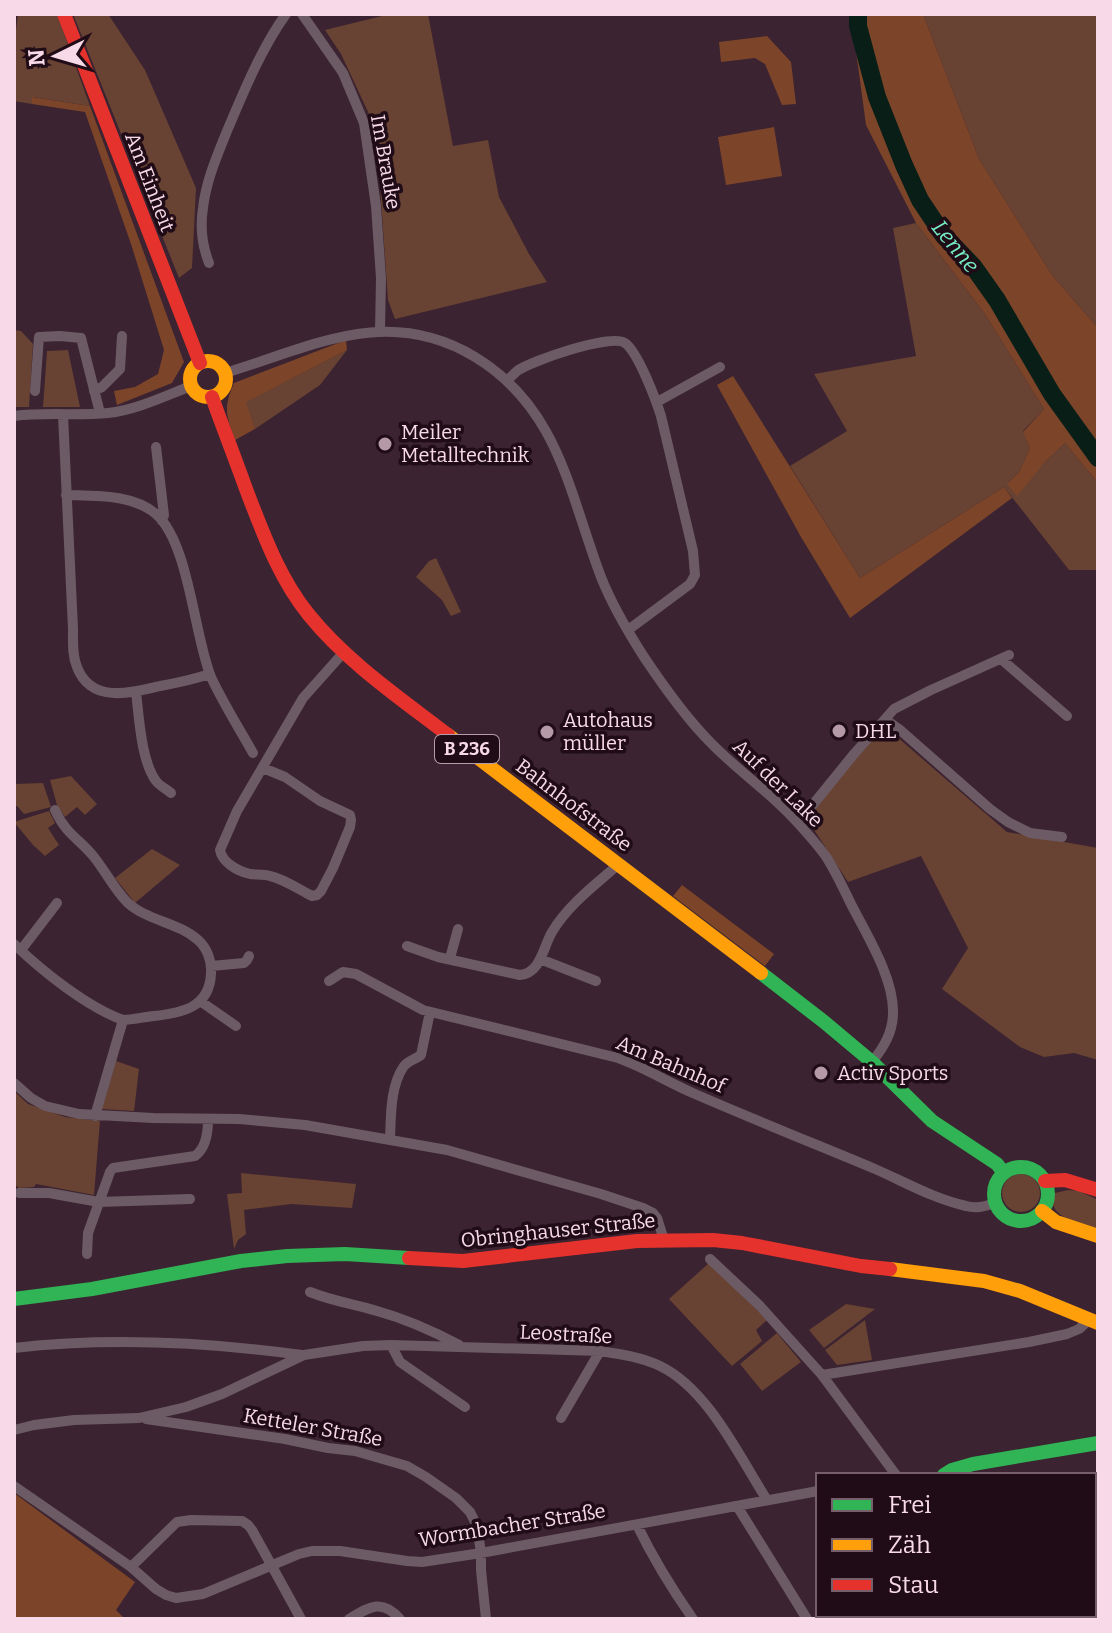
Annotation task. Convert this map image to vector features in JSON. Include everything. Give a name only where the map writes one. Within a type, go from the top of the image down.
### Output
[{"type":"main road","name":"Am Einheit","points":[[64,14],[200,363]]},
{"type":"main road","points":[[212,362],[225,373],[225,385],[218,395],[202,396],[191,386],[192,371],[200,363],[212,362]]},
{"type":"main road","name":"Bahnhofstraße","points":[[212,397],[277,568],[314,622],[344,652],[823,1021],[872,1062],[932,1121],[997,1164],[1004,1173]]},
{"type":"main road","points":[[1026,1167],[1045,1181],[1047,1197],[1042,1211],[1029,1219],[1014,1220],[1001,1213],[996,1203],[995,1187],[1004,1173],[1026,1167]]},
{"type":"main road","points":[[1045,1181],[1069,1180],[1098,1190]]},
{"type":"main road","points":[[1042,1211],[1056,1222],[1098,1236]]},
{"type":"main road","name":"Obringhauser Straße","points":[[14,1299],[287,1256],[345,1254],[463,1261],[637,1241],[726,1240],[861,1266],[965,1277],[1020,1291],[1094,1321]]},
{"type":"main road","points":[[947,1473],[1098,1443]]},
{"type":"street","points":[[209,263],[201,230],[209,180],[246,86],[286,14]]},
{"type":"street","name":"Im Brauke","points":[[302,14],[343,73],[364,123],[376,206],[381,278],[380,331]]},
{"type":"street","name":"Auf der Lake","points":[[225,373],[337,338],[380,331],[411,334],[455,346],[507,380],[537,414],[556,449],[603,581],[628,630],[669,692],[695,726],[798,823],[836,873],[872,946],[888,985],[894,1011],[892,1028],[872,1062]]},
{"type":"street","points":[[94,391],[120,369],[122,336]]},
{"type":"street","points":[[35,391],[39,337],[81,338],[100,413]]},
{"type":"street","points":[[507,380],[516,371],[543,359],[602,341],[619,340],[630,348],[638,361],[657,402],[693,551],[695,575],[690,584],[628,630]]},
{"type":"street","points":[[657,402],[720,367]]},
{"type":"street","points":[[14,416],[111,413],[191,386]]},
{"type":"street","points":[[63,415],[76,664],[83,677],[94,688],[113,694],[136,692],[210,674]]},
{"type":"street","points":[[156,447],[164,515],[162,521]]},
{"type":"street","points":[[66,495],[130,501],[145,507],[162,521],[178,550],[210,674],[253,753]]},
{"type":"street","points":[[263,768],[285,777],[320,801],[350,815],[350,827],[333,868],[317,895],[308,894],[274,877],[241,870],[224,860],[220,850],[225,835],[263,768],[303,698],[344,652]]},
{"type":"street","points":[[798,823],[894,709],[1005,657],[1067,716]]},
{"type":"street","points":[[136,692],[150,770],[155,780],[171,793]]},
{"type":"street","points":[[886,720],[1008,822],[1030,833],[1062,837]]},
{"type":"street","points":[[55,810],[65,830],[92,855],[127,902],[194,937],[205,949],[211,966],[208,989],[190,1009],[176,1014],[123,1020],[80,997],[17,947],[57,903]]},
{"type":"street","points":[[407,946],[438,957],[520,975],[531,971],[552,931],[582,897],[619,864]]},
{"type":"street","points":[[450,958],[458,929]]},
{"type":"street","points":[[211,966],[244,963],[249,956]]},
{"type":"street","points":[[540,959],[596,981]]},
{"type":"street","name":"Am Bahnhof","points":[[329,981],[343,972],[356,974],[423,1010],[574,1046],[634,1064],[674,1085],[950,1201],[973,1207],[996,1203]]},
{"type":"street","points":[[200,1001],[236,1026]]},
{"type":"street","points":[[390,1139],[395,1088],[404,1066],[421,1055],[430,1012]]},
{"type":"street","points":[[95,1116],[123,1020]]},
{"type":"street","points":[[14,1083],[31,1098],[61,1111],[95,1116],[239,1119],[305,1125],[447,1150],[643,1208],[657,1218],[664,1240]]},
{"type":"street","points":[[87,1254],[88,1233],[113,1168],[190,1158],[199,1153],[205,1142],[208,1120]]},
{"type":"street","points":[[19,1193],[49,1193],[99,1202],[190,1199]]},
{"type":"street","points":[[710,1259],[760,1306],[822,1375],[895,1473]]},
{"type":"street","points":[[310,1292],[411,1322],[461,1346]]},
{"type":"street","points":[[822,1375],[1029,1342],[1067,1334],[1094,1321]]},
{"type":"street","points":[[14,1348],[99,1342],[175,1342],[249,1347],[304,1355]]},
{"type":"street","points":[[391,1345],[400,1362],[465,1407]]},
{"type":"street","name":"Leostraße","points":[[14,1430],[74,1420],[139,1418],[186,1407],[222,1394],[304,1355],[363,1346],[600,1351],[658,1365],[685,1383],[715,1418],[767,1500]]},
{"type":"street","points":[[561,1418],[600,1351]]},
{"type":"street","name":"Ketteler Straße","points":[[139,1418],[355,1451],[407,1466],[426,1477],[456,1498],[470,1512],[477,1526],[486,1619]]},
{"type":"street","name":"Wormbacher Straße","points":[[14,1486],[131,1567],[156,1589],[176,1598],[203,1594],[299,1554],[340,1551],[422,1562],[816,1491]]},
{"type":"street","points":[[737,1506],[807,1619]]},
{"type":"street","points":[[131,1567],[177,1522],[245,1522],[301,1619]]},
{"type":"street","points":[[637,1525],[674,1593],[693,1619]]},
{"type":"street","points":[[349,1619],[366,1609],[381,1606],[400,1619]]},
{"type":"shaded area","points":[[18,14],[57,14],[90,106],[33,97],[32,104],[14,101],[14,46]]},
{"type":"shaded area","points":[[73,14],[108,14],[145,70],[196,188],[192,268],[179,278]]},
{"type":"shaded area","points":[[390,14],[428,14],[453,146],[488,140],[499,197],[547,282],[395,319],[388,300],[376,129],[341,54],[325,30]]},
{"type":"shaded area","points":[[851,14],[923,14],[979,159],[1052,275],[1098,328],[1098,483],[1065,443],[1017,496],[1007,484],[1019,472],[1030,448],[1023,432],[1044,409],[985,314],[916,223],[866,125]]},
{"type":"shaded area","points":[[923,14],[1098,14],[1098,328],[1052,275],[979,159]]},
{"type":"shaded area","points":[[767,36],[791,62],[796,104],[782,105],[765,64],[755,58],[721,62],[719,42]]},
{"type":"shaded area","points":[[32,97],[90,106],[184,362],[172,383],[117,405],[114,391],[135,387],[158,374],[164,350],[85,112],[32,104]]},
{"type":"shaded area","points":[[774,127],[782,176],[726,185],[718,137]]},
{"type":"shaded area","points":[[916,223],[985,314],[1044,409],[1023,431],[1030,448],[1019,472],[1008,483],[1044,463],[1065,443],[1098,483],[1098,570],[1069,570],[1004,487],[860,578],[790,466],[847,431],[814,374],[916,356],[893,228]]},
{"type":"shaded area","points":[[14,330],[21,331],[33,344],[29,407],[14,407]]},
{"type":"shaded area","points":[[346,340],[347,350],[246,402],[255,429],[235,440],[227,412],[234,383]]},
{"type":"shaded area","points":[[68,350],[80,407],[43,407],[47,351]]},
{"type":"shaded area","points":[[347,350],[320,385],[255,429],[245,402]]},
{"type":"shaded area","points":[[733,376],[860,578],[1004,487],[1012,498],[850,618],[801,537],[717,385]]},
{"type":"shaded area","points":[[436,558],[461,612],[451,616],[442,600],[416,577],[429,561]]},
{"type":"shaded area","points":[[889,730],[1007,832],[1098,848],[1098,1060],[1074,1053],[1044,1057],[1020,1047],[942,989],[968,948],[921,856],[848,882],[807,819],[856,757],[881,731]]},
{"type":"shaded area","points":[[71,776],[97,804],[85,815],[77,807],[65,817],[57,805],[50,780]]},
{"type":"shaded area","points":[[43,783],[51,807],[24,814],[14,806],[14,784]]},
{"type":"shaded area","points":[[49,811],[55,823],[48,828],[59,845],[45,856],[14,822]]},
{"type":"shaded area","points":[[152,849],[180,865],[135,903],[115,878]]},
{"type":"shaded area","points":[[682,885],[774,954],[765,966],[673,896]]},
{"type":"shaded area","points":[[116,1061],[139,1069],[134,1111],[102,1109]]},
{"type":"shaded area","points":[[14,1091],[28,1104],[65,1117],[100,1121],[94,1195],[36,1184],[34,1187],[19,1188],[14,1184]]},
{"type":"shaded area","points":[[241,1173],[356,1184],[352,1208],[291,1204],[244,1210],[246,1234],[238,1240],[234,1249],[227,1194],[242,1193]]},
{"type":"shaded area","points":[[1021,1174],[1034,1180],[1040,1193],[1034,1206],[1021,1212],[1008,1206],[1002,1193],[1008,1180]]},
{"type":"shaded area","points":[[1079,1191],[1098,1200],[1098,1229],[1074,1222],[1054,1208],[1055,1193]]},
{"type":"shaded area","points":[[709,1263],[767,1320],[756,1330],[762,1341],[732,1366],[669,1299]]},
{"type":"shaded area","points":[[846,1304],[875,1309],[824,1348],[809,1330]]},
{"type":"shaded area","points":[[865,1320],[872,1360],[837,1365],[825,1350]]},
{"type":"shaded area","points":[[777,1333],[801,1362],[762,1391],[740,1364]]},
{"type":"shaded area","points":[[14,1493],[135,1582],[116,1610],[125,1619],[14,1619]]},
{"type":"waterway","name":"Lenne","points":[[858,14],[858,26],[877,97],[920,200],[944,236],[973,266],[997,300],[1052,394],[1098,458]]},
{"type":"traffic: fast","points":[[761,973],[872,1062],[932,1121],[997,1164],[1004,1173]]},
{"type":"traffic: fast","points":[[1021,1167],[1040,1175],[1048,1194],[1040,1213],[1021,1221],[1002,1213],[994,1194],[1002,1175],[1021,1167]]},
{"type":"traffic: fast","points":[[14,1299],[287,1256],[345,1254],[409,1258]]},
{"type":"traffic: fast","points":[[947,1473],[973,1464],[1098,1443]]},
{"type":"traffic: slow","points":[[208,361],[221,366],[226,379],[221,392],[208,397],[195,392],[190,379],[195,366],[208,361]]},
{"type":"traffic: slow","points":[[448,735],[761,973]]},
{"type":"traffic: slow","points":[[1042,1211],[1056,1222],[1098,1236]]},
{"type":"traffic: slow","points":[[890,1269],[984,1281],[1020,1291],[1098,1323]]},
{"type":"traffic: jam","points":[[64,14],[200,363]]},
{"type":"traffic: jam","points":[[212,397],[265,538],[298,601],[357,664],[448,735]]},
{"type":"traffic: jam","points":[[1045,1181],[1065,1180],[1098,1190]]},
{"type":"traffic: jam","points":[[409,1258],[463,1261],[637,1241],[713,1240],[890,1269]]},
{"type":"place","name":"Meiler Metalltechnik","points":[[385,444]]},
{"type":"place","name":"DHL","points":[[839,731]]},
{"type":"place","name":"Autohaus müller","points":[[547,732]]},
{"type":"place","name":"Activ Sports","points":[[821,1073]]}]
